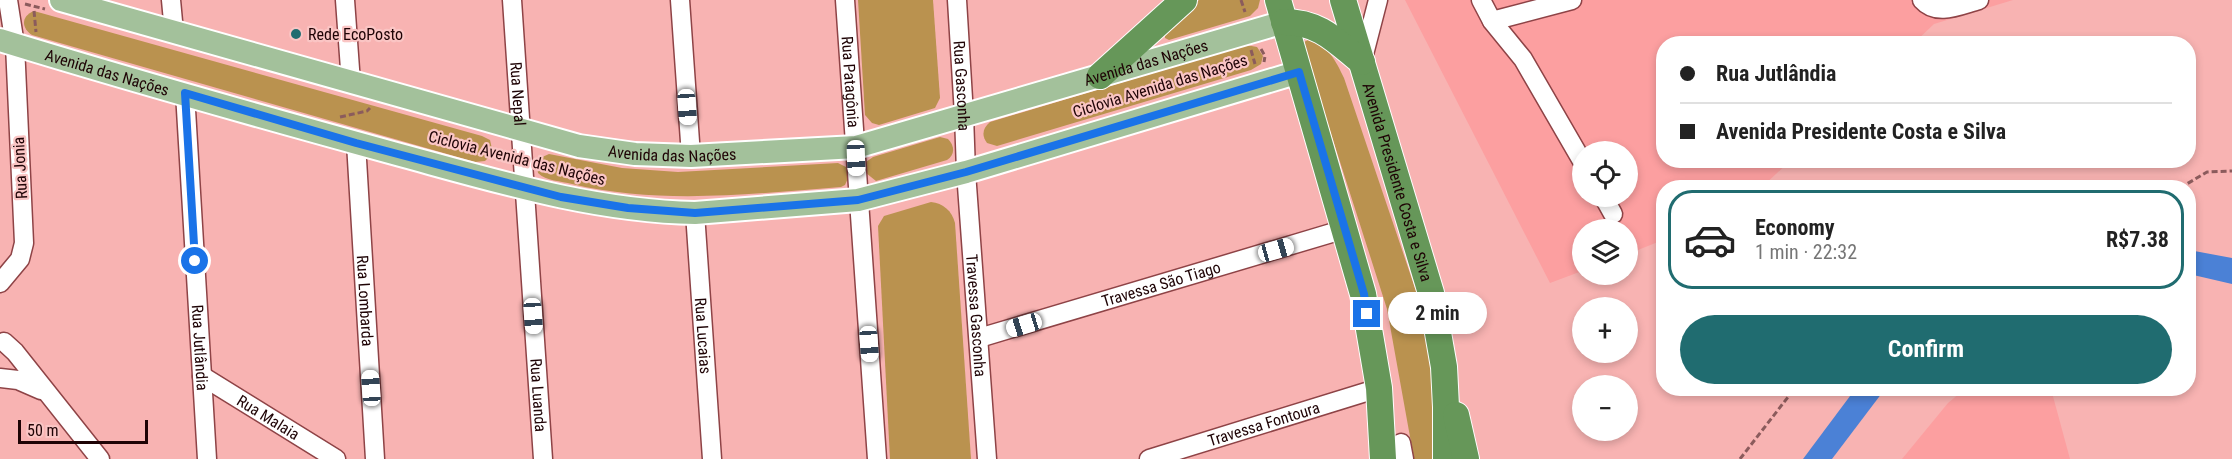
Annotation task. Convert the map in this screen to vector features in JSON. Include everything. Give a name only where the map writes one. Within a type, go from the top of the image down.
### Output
[{"type":"highway","points":[[1100,76],[1184,0]]},
{"type":"highway","name":"Avenida Presidente Costa e Silva","points":[[1343,0],[1431,293],[1444,367]]},
{"type":"highway","points":[[1281,11],[1299,22],[1318,28],[1362,62]]},
{"type":"highway","points":[[1281,11],[1364,294],[1379,388],[1396,454]]},
{"type":"highway","points":[[1444,367],[1446,459]]},
{"type":"highway","points":[[1444,367],[1466,459]]},
{"type":"main road","name":"Avenida das Nações","points":[[53,5],[174,32],[579,146],[609,152],[691,156],[856,147],[1100,76],[1281,11]]},
{"type":"main road","name":"Avenida das Nações","points":[[7,42],[356,143],[525,188],[607,205],[695,213],[858,200],[966,172],[1299,72]]},
{"type":"street","points":[[171,0],[174,32]]},
{"type":"street","points":[[345,0],[351,83]]},
{"type":"street","name":"Rua Nepal","points":[[512,0],[525,188]]},
{"type":"street","points":[[680,0],[691,156]]},
{"type":"street","name":"Rua Patagônia","points":[[845,0],[877,459]]},
{"type":"street","name":"Rua Gasconha","points":[[957,0],[966,172]]},
{"type":"street","points":[[1362,62],[1378,0]]},
{"type":"street","points":[[1481,0],[1492,21],[1523,59],[1572,144]]},
{"type":"street","points":[[1492,21],[1572,0]]},
{"type":"street","points":[[1922,0],[1935,9],[1948,9],[1979,0]]},
{"type":"street","name":"Rua Jonia","points":[[0,283],[20,259],[24,243],[7,42],[15,2]]},
{"type":"street","name":"Rua Jutlândia","points":[[185,93],[207,459]]},
{"type":"street","name":"Rua Lombarda","points":[[356,143],[375,459]]},
{"type":"street","name":"Travessa Gasconha","points":[[966,172],[987,459]]},
{"type":"street","name":"Rua Luanda","points":[[525,188],[543,459]]},
{"type":"street","points":[[1609,207],[1613,214]]},
{"type":"street","name":"Rua Lucaias","points":[[695,213],[712,459]]},
{"type":"street","name":"Travessa São Tiago","points":[[979,338],[1345,230]]},
{"type":"street","points":[[0,370],[5,356],[2,339]]},
{"type":"street","points":[[2,339],[15,352],[45,393],[100,459]]},
{"type":"street","name":"Rua Malaia","points":[[201,376],[336,459]]},
{"type":"street","points":[[0,378],[18,380],[45,393]]},
{"type":"street","name":"Travessa Fontoura","points":[[1149,459],[1170,456],[1379,388]]},
{"type":"path","points":[[15,2],[53,5]]},
{"type":"path","points":[[34,11],[36,36]]},
{"type":"path","name":"Ciclovia Avenida das Nações","points":[[1258,45],[1265,56],[1260,68]]},
{"type":"path","points":[[333,136],[341,116],[366,111],[369,108],[375,90]]},
{"type":"path","points":[[2194,180],[2207,172],[2232,171]]},
{"type":"path","points":[[1740,459],[1789,396]]},
{"type":"shaded area","points":[[858,0],[933,0],[940,98],[935,108],[879,125],[872,123],[865,115]]},
{"type":"shaded area","points":[[1199,0],[1260,0],[1258,8],[1250,16],[1169,40],[1165,38],[1165,31]]},
{"type":"shaded area","points":[[1405,0],[2013,0],[1934,24],[1921,36],[1656,36],[1656,168],[1782,168],[1770,180],[1656,180],[1656,243],[1638,250],[1638,219],[1572,219],[1572,275],[1550,283]]},
{"type":"shaded area","points":[[34,11],[482,136],[490,140],[493,153],[485,161],[475,162],[32,35],[24,26],[24,22],[27,16]]},
{"type":"shaded area","points":[[1308,40],[1326,50],[1344,78],[1417,294],[1429,351],[1435,405],[1435,459],[1414,459],[1387,309],[1302,43]]},
{"type":"shaded area","points":[[1246,45],[1257,47],[1263,56],[1261,64],[1251,70],[997,146],[987,143],[984,137],[984,129],[990,122]]},
{"type":"shaded area","points":[[940,137],[948,139],[953,147],[952,156],[947,160],[876,181],[866,173],[866,162],[873,157]]},
{"type":"shaded area","points":[[549,154],[622,168],[678,172],[838,163],[846,167],[849,176],[845,185],[841,187],[706,196],[638,194],[545,178],[538,173],[537,164],[540,158]]},
{"type":"shaded area","points":[[931,202],[946,208],[955,223],[971,459],[890,459],[878,226],[884,216]]},
{"type":"shaded area","points":[[1956,396],[2053,396],[2070,459],[1902,459]]},
{"type":"water","points":[[2196,251],[2232,258],[2232,284],[2196,276]]},
{"type":"water","points":[[1850,396],[1880,396],[1832,459],[1803,459]]},
{"type":"place","name":"Rede EcoPosto","points":[[296,34]]},
{"type":"route","points":[[195,261],[185,93],[356,143],[561,197],[628,208],[695,213],[858,200],[966,172],[1299,72],[1364,294],[1367,314]]}]
